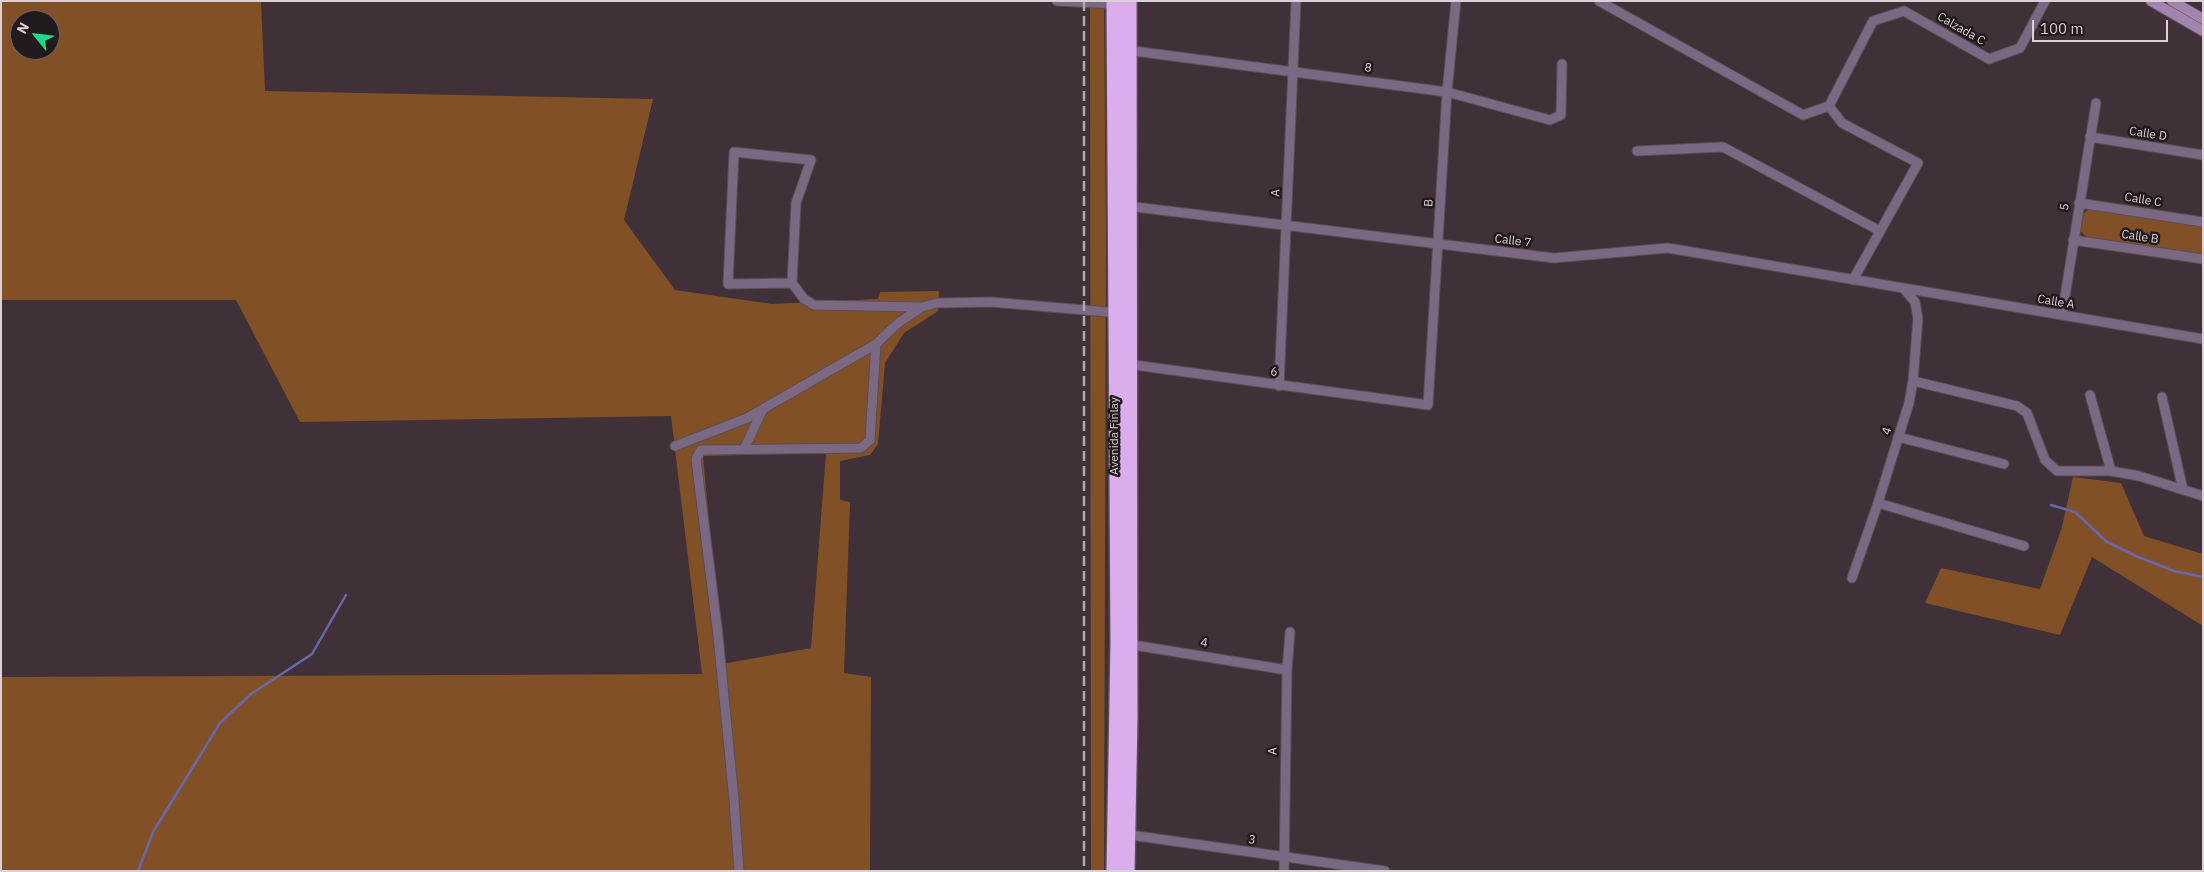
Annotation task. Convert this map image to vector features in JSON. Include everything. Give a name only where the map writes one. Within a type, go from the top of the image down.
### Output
[{"type":"highway","name":"Avenida Finlay","points":[[1114,871],[1121,834],[1124,643],[1122,3]]},
{"type":"highway","name":"Avenida Finlay","points":[[1121,834],[1127,871]]},
{"type":"street","points":[[1057,1],[1122,3]]},
{"type":"street","name":"A","points":[[1279,386],[1296,1]]},
{"type":"street","name":"B","points":[[1428,405],[1447,92],[1456,1]]},
{"type":"street","points":[[1599,1],[1803,115],[1829,106],[1842,123],[1918,163],[1853,280]]},
{"type":"street","name":"Calzada C","points":[[1829,106],[1872,21],[1904,11],[1989,59],[2020,48],[2045,1]]},
{"type":"street","points":[[2151,1],[2203,31]]},
{"type":"street","points":[[2172,1],[2203,19]]},
{"type":"street","name":"8","points":[[1122,50],[1294,70],[1447,92],[1550,120],[1562,115],[1562,64]]},
{"type":"street","name":"5","points":[[2062,315],[2096,103]]},
{"type":"street","name":"Calle D","points":[[2090,137],[2203,155]]},
{"type":"street","points":[[1637,151],[1724,148],[1880,231]]},
{"type":"street","points":[[792,283],[728,284],[734,152],[811,160],[796,203],[792,283],[804,299],[814,305],[922,307]]},
{"type":"street","name":"Calle C","points":[[2079,203],[2203,222]]},
{"type":"street","name":"Calle 7","points":[[1123,205],[1554,258],[1668,248],[1906,290]]},
{"type":"street","name":"Calle B","points":[[2073,240],[2203,259]]},
{"type":"street","name":"Calle A","points":[[1906,290],[2203,339]]},
{"type":"street","name":"4","points":[[1852,578],[1878,503],[1913,381],[1918,318],[1915,302],[1906,290]]},
{"type":"street","points":[[675,446],[747,418],[764,409],[876,344],[898,323],[922,307],[937,302],[992,302],[1123,314]]},
{"type":"street","points":[[739,871],[718,635],[696,459],[701,450],[861,448],[870,440],[876,344]]},
{"type":"street","name":"6","points":[[1124,363],[1279,386],[1428,405]]},
{"type":"street","points":[[1913,381],[2017,406],[2027,413],[2045,460],[2057,471],[2111,471],[2139,476],[2203,496]]},
{"type":"street","points":[[2090,395],[2111,471]]},
{"type":"street","points":[[2162,398],[2183,490]]},
{"type":"street","points":[[744,449],[764,409]]},
{"type":"street","points":[[1898,437],[2004,464]]},
{"type":"street","points":[[1878,503],[2024,546]]},
{"type":"street","name":"A","points":[[1284,871],[1287,670],[1290,632]]},
{"type":"street","name":"4","points":[[1124,643],[1287,670]]},
{"type":"street","name":"3","points":[[1121,834],[1385,871]]},
{"type":"shaded area","points":[[1,1],[261,1],[265,91],[653,99],[624,220],[675,290],[772,304],[878,299],[880,292],[939,291],[938,311],[904,333],[885,363],[878,444],[870,455],[840,461],[840,500],[850,502],[844,673],[871,677],[870,871],[1,871],[1,677],[702,674],[671,416],[300,422],[236,300],[1,300]],"holes":[[[826,453],[811,648],[722,664],[703,456]]]},
{"type":"shaded area","points":[[1090,1],[1104,1],[1106,246],[1104,871],[1091,871]]},
{"type":"shaded area","points":[[2090,208],[2203,226],[2203,255],[2088,238],[2080,231],[2083,214]]},
{"type":"shaded area","points":[[2073,477],[2121,483],[2144,536],[2203,554],[2203,626],[2092,557],[2060,635],[1925,603],[1941,568],[2040,589],[2062,527]]},
{"type":"waterway","points":[[2051,505],[2075,512],[2107,542],[2136,556],[2174,571],[2203,577]]},
{"type":"waterway","points":[[138,871],[153,832],[220,723],[251,694],[312,654],[346,595]]},
{"type":"railway","points":[[1084,1],[1084,871]]}]
